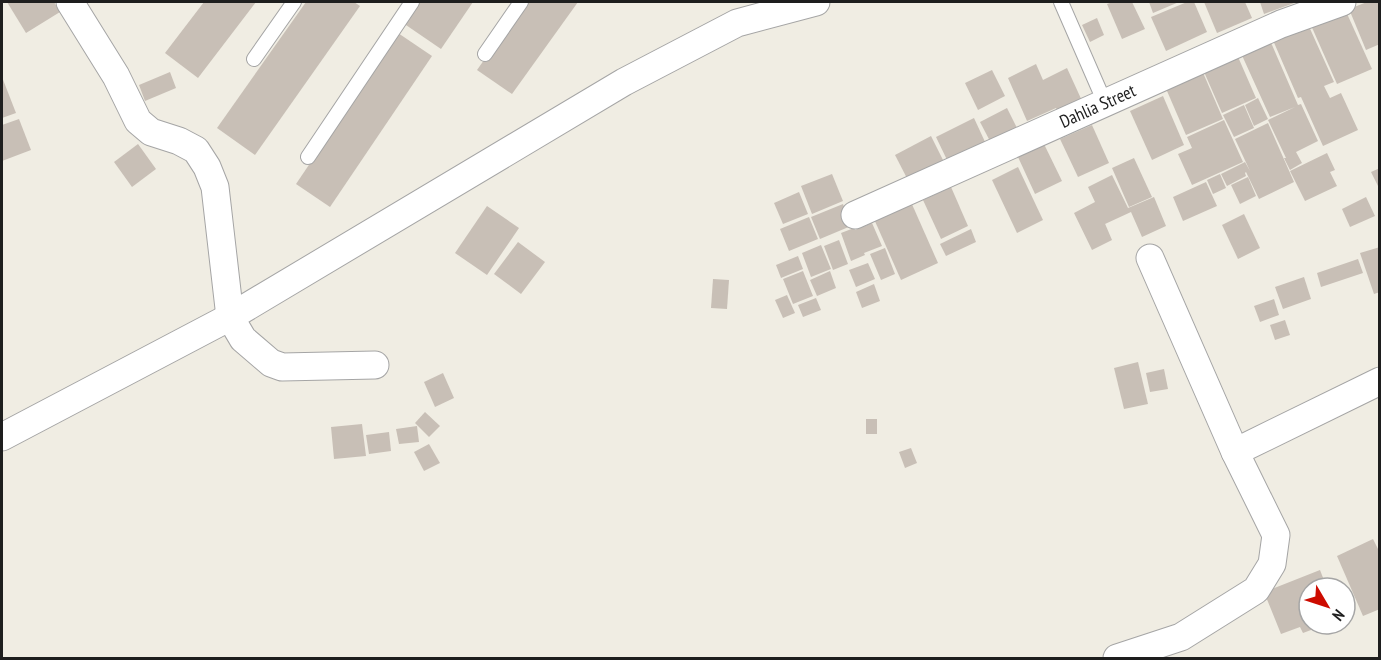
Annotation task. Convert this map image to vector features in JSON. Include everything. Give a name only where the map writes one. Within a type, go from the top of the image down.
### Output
[{"type":"street","points":[[70,2],[116,76],[138,121],[151,132],[179,141],[196,150],[207,167],[215,187],[230,317],[243,339],[271,363],[282,367],[375,365]]},
{"type":"street","points":[[2,437],[230,317],[624,82],[736,23],[816,2]]},
{"type":"street","name":"Dahlia Street","points":[[855,215],[1281,24],[1342,2]]},
{"type":"street","points":[[1117,658],[1181,637],[1256,590],[1272,564],[1276,535],[1235,452],[1150,258]]},
{"type":"street","points":[[1235,452],[1380,381]]},
{"type":"lane","points":[[254,59],[294,2]]},
{"type":"lane","points":[[308,157],[412,2]]},
{"type":"lane","points":[[485,54],[521,2]]},
{"type":"lane","points":[[1061,2],[1105,103]]},
{"type":"building","points":[[7,2],[54,2],[60,12],[26,33]]},
{"type":"building","points":[[204,2],[256,2],[198,78],[165,53]]},
{"type":"building","points":[[306,2],[354,2],[360,6],[255,155],[217,128]]},
{"type":"building","points":[[418,2],[473,2],[441,49],[403,23]]},
{"type":"building","points":[[525,2],[578,2],[512,94],[477,70]]},
{"type":"building","points":[[1132,2],[1145,29],[1122,39],[1107,4]]},
{"type":"building","points":[[1149,2],[1179,2],[1153,13]]},
{"type":"building","points":[[1187,2],[1194,2],[1207,32],[1166,51],[1151,17]]},
{"type":"building","points":[[1204,2],[1245,2],[1252,18],[1217,33]]},
{"type":"building","points":[[1260,2],[1297,2],[1264,14]]},
{"type":"building","points":[[1367,2],[1380,2],[1380,44],[1366,50],[1349,9]]},
{"type":"building","points":[[1344,7],[1372,69],[1337,84],[1310,23]]},
{"type":"building","points":[[1097,18],[1104,35],[1090,42],[1082,25]]},
{"type":"building","points":[[1307,22],[1334,82],[1324,86],[1330,98],[1341,93],[1358,130],[1323,146],[1301,97],[1298,98],[1272,38]]},
{"type":"building","points":[[398,33],[432,56],[330,207],[296,184]]},
{"type":"building","points":[[1269,38],[1298,105],[1301,104],[1318,141],[1296,152],[1302,163],[1290,170],[1268,120],[1295,107],[1270,117],[1240,51]]},
{"type":"building","points":[[1235,50],[1256,98],[1222,113],[1201,65]]},
{"type":"building","points":[[1036,64],[1043,80],[1067,68],[1083,103],[1059,114],[1056,108],[1027,121],[1008,78]]},
{"type":"building","points":[[1201,68],[1223,119],[1186,135],[1164,84]]},
{"type":"building","points":[[992,70],[1005,96],[978,110],[965,83]]},
{"type":"building","points":[[170,72],[176,88],[145,101],[139,85]]},
{"type":"building","points":[[2,77],[16,113],[2,118]]},
{"type":"building","points":[[1163,96],[1184,145],[1152,160],[1130,111]]},
{"type":"building","points":[[1258,98],[1268,119],[1254,126],[1245,105]]},
{"type":"building","points":[[1244,105],[1254,128],[1234,137],[1223,115]]},
{"type":"building","points":[[1007,108],[1018,130],[991,143],[980,122]]},
{"type":"building","points":[[974,118],[986,144],[948,162],[936,137]]},
{"type":"building","points":[[19,119],[31,150],[2,161],[2,125]]},
{"type":"building","points":[[1224,120],[1243,162],[1192,185],[1178,154],[1192,148],[1187,137]]},
{"type":"building","points":[[1268,123],[1294,182],[1259,199],[1246,172],[1246,176],[1227,186],[1221,174],[1245,162],[1250,171],[1235,139]]},
{"type":"building","points":[[1092,125],[1109,163],[1078,177],[1060,139]]},
{"type":"building","points":[[931,136],[947,168],[911,186],[895,155]]},
{"type":"building","points":[[138,144],[156,169],[132,187],[114,162]]},
{"type":"building","points":[[1044,144],[1062,181],[1035,194],[1018,157]]},
{"type":"building","points":[[1327,153],[1335,170],[1330,172],[1337,186],[1305,201],[1290,171]]},
{"type":"building","points":[[1134,158],[1152,197],[1129,207],[1112,168]]},
{"type":"building","points":[[1018,167],[1043,220],[1017,233],[992,180]]},
{"type":"building","points":[[1380,168],[1380,190],[1371,172]]},
{"type":"building","points":[[832,174],[843,201],[812,214],[801,186]]},
{"type":"building","points":[[1220,174],[1226,188],[1213,194],[1207,180]]},
{"type":"building","points":[[1112,175],[1128,208],[1154,197],[1166,226],[1142,237],[1131,212],[1105,224],[1112,240],[1092,250],[1074,213],[1095,202],[1088,187]]},
{"type":"building","points":[[1248,177],[1256,196],[1240,204],[1231,185]]},
{"type":"building","points":[[1206,182],[1217,206],[1183,221],[1173,197]]},
{"type":"building","points":[[951,187],[968,226],[941,239],[923,200]]},
{"type":"building","points":[[799,192],[808,214],[783,224],[774,203]]},
{"type":"building","points":[[1366,197],[1375,216],[1350,227],[1342,209]]},
{"type":"building","points":[[911,202],[938,263],[901,280],[874,219]]},
{"type":"building","points":[[843,204],[851,226],[820,239],[811,217]]},
{"type":"building","points":[[487,206],[519,228],[487,275],[455,253]]},
{"type":"building","points":[[1244,214],[1260,248],[1238,259],[1222,225]]},
{"type":"building","points":[[809,217],[818,239],[789,251],[780,229]]},
{"type":"building","points":[[872,223],[882,246],[851,261],[841,233]]},
{"type":"building","points":[[971,229],[976,242],[946,256],[940,244]]},
{"type":"building","points":[[839,240],[848,264],[833,270],[824,246]]},
{"type":"building","points":[[518,242],[545,262],[521,294],[494,274]]},
{"type":"building","points":[[821,245],[831,269],[811,277],[802,253]]},
{"type":"building","points":[[1380,247],[1380,292],[1374,294],[1360,253]]},
{"type":"building","points":[[885,248],[895,274],[881,280],[870,254]]},
{"type":"building","points":[[798,256],[803,269],[781,278],[776,265]]},
{"type":"building","points":[[1358,259],[1363,273],[1321,287],[1317,273]]},
{"type":"building","points":[[868,263],[875,279],[856,287],[849,270]]},
{"type":"building","points":[[803,271],[813,296],[793,304],[783,279]]},
{"type":"building","points":[[830,271],[836,288],[817,296],[810,280]]},
{"type":"building","points":[[1304,277],[1311,299],[1283,309],[1275,287]]},
{"type":"building","points":[[713,279],[729,280],[727,309],[711,308]]},
{"type":"building","points":[[874,284],[880,301],[862,308],[856,292]]},
{"type":"building","points":[[787,295],[795,313],[783,318],[775,300]]},
{"type":"building","points":[[816,298],[821,310],[803,317],[798,305]]},
{"type":"building","points":[[1274,299],[1279,315],[1260,322],[1254,306]]},
{"type":"building","points":[[1285,320],[1290,335],[1275,340],[1270,325]]},
{"type":"building","points":[[1138,362],[1148,404],[1124,409],[1114,368]]},
{"type":"building","points":[[1164,369],[1168,389],[1150,392],[1146,373]]},
{"type":"building","points":[[443,373],[454,398],[435,407],[424,382]]},
{"type":"building","points":[[425,412],[440,426],[429,437],[415,423]]},
{"type":"building","points":[[866,419],[877,419],[877,434],[866,434]]},
{"type":"building","points":[[362,424],[366,456],[334,459],[331,427]]},
{"type":"building","points":[[417,426],[419,442],[399,444],[396,429]]},
{"type":"building","points":[[389,432],[391,451],[369,454],[366,435]]},
{"type":"building","points":[[429,444],[440,463],[424,471],[414,452]]},
{"type":"building","points":[[911,448],[917,463],[905,468],[899,452]]},
{"type":"building","points":[[1373,539],[1380,553],[1380,609],[1363,616],[1357,602],[1357,576],[1346,576],[1337,556]]},
{"type":"building","points":[[1320,570],[1322,576],[1305,576]]},
{"type":"building","points":[[1297,579],[1297,628],[1281,634],[1264,592]]}]
